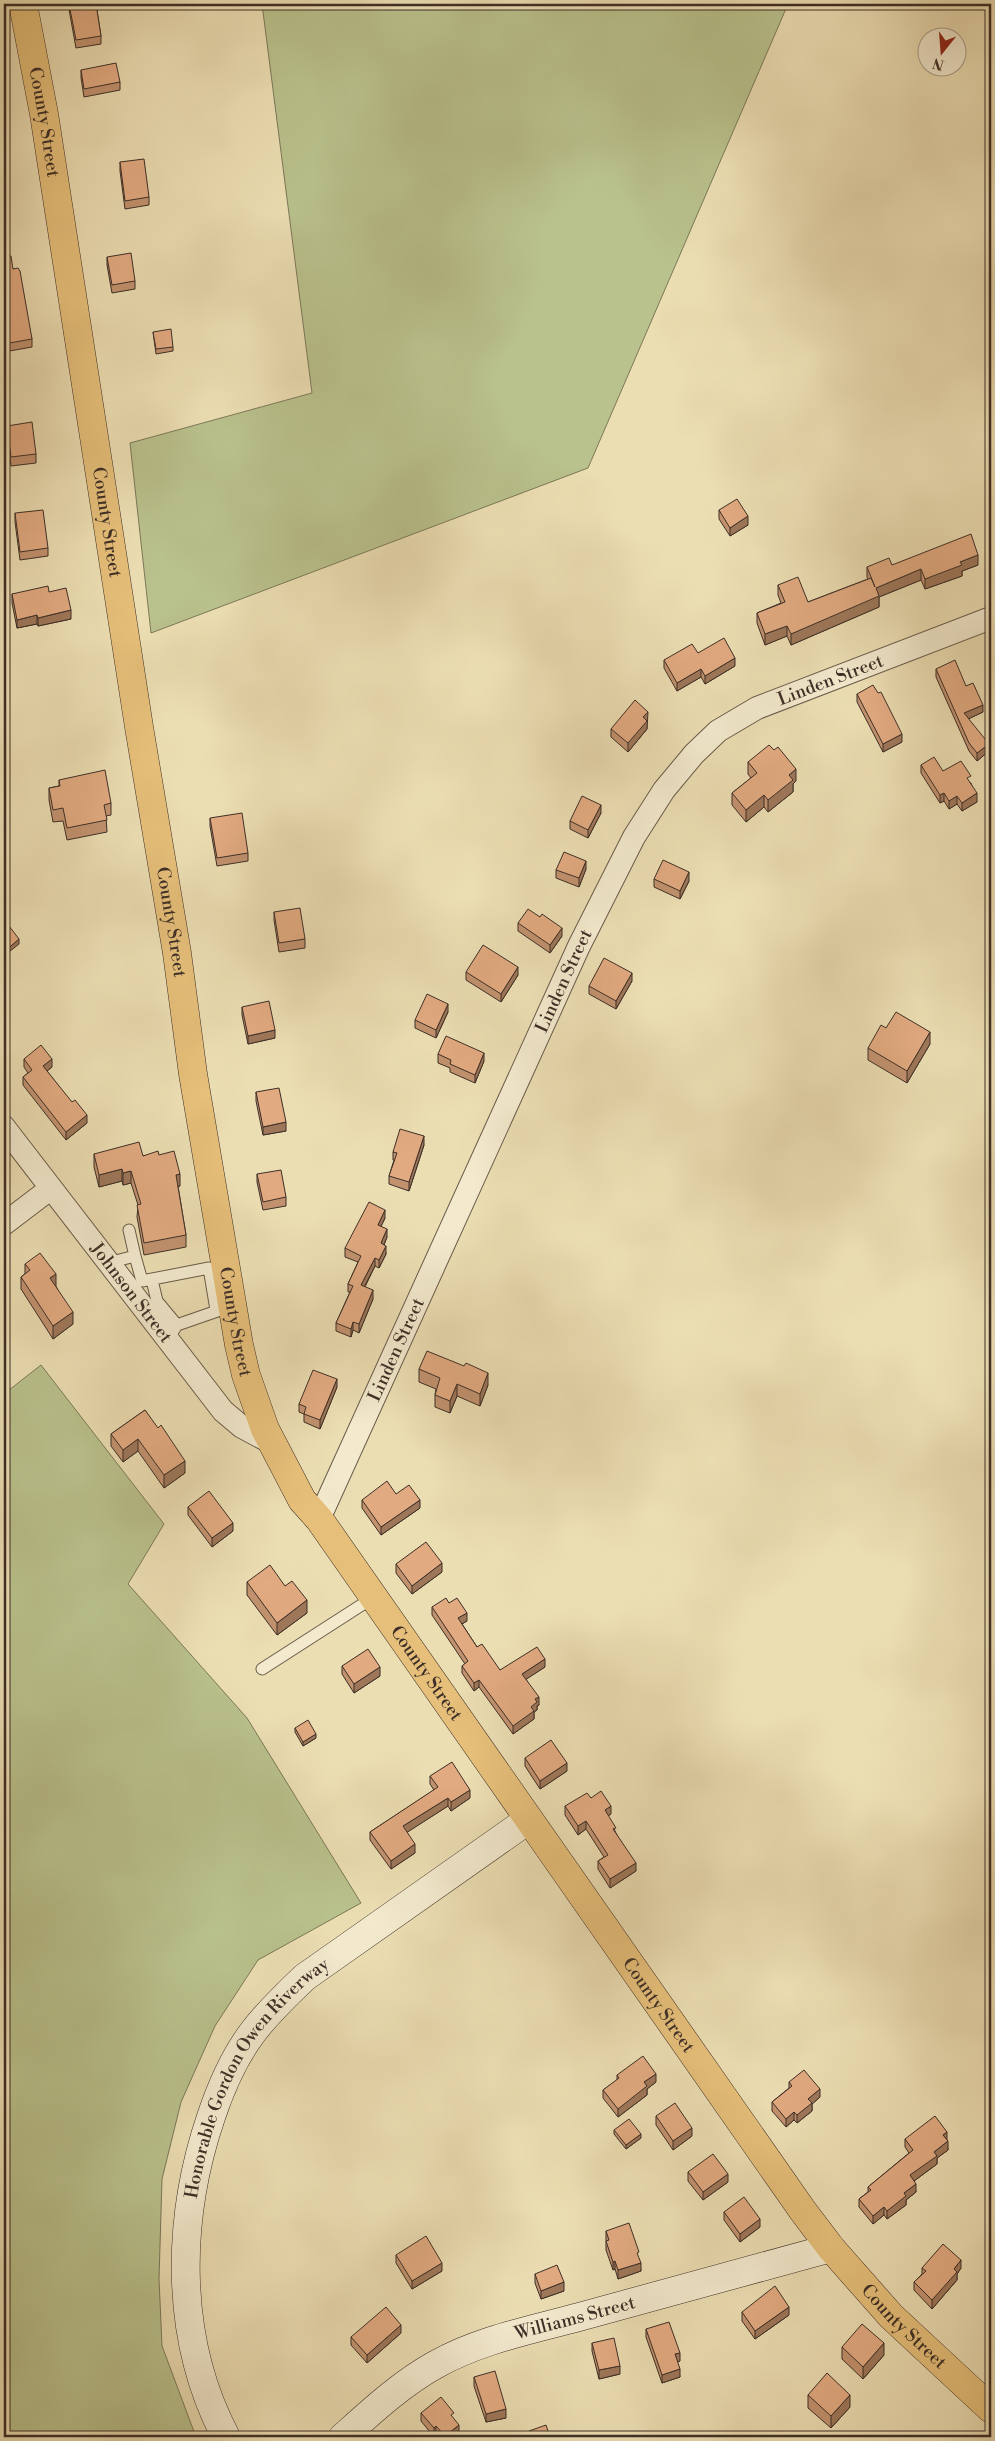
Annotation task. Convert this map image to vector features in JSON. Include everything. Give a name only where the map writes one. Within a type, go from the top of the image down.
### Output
[{"type":"main road","name":"County Street","points":[[24,4],[44,114],[139,727],[177,953],[224,1308],[246,1375],[272,1443],[302,1500],[319,1520],[374,1597],[719,2093],[832,2248],[891,2316],[991,2409]]},
{"type":"street","name":"Linden Street","points":[[319,1520],[579,946],[634,837],[664,790],[694,754],[718,731],[757,708],[991,618]]},
{"type":"street","name":"Johnson Street","points":[[4,1127],[108,1263],[172,1332],[223,1411],[242,1427],[272,1443]]},
{"type":"street","points":[[4,1224],[50,1189]]},
{"type":"street","name":"Honorable Gordon Owen Riverway","points":[[226,2437],[207,2392],[188,2320],[186,2252],[188,2209],[199,2152],[217,2098],[232,2066],[252,2033],[279,2002],[305,1977],[528,1820]]},
{"type":"street","name":"Williams Street","points":[[343,2437],[398,2390],[435,2364],[487,2342],[832,2248]]},
{"type":"lane","points":[[130,1230],[142,1281],[208,1268],[224,1308],[172,1332],[157,1301],[152,1280]]},
{"type":"lane","points":[[108,1263],[135,1256]]},
{"type":"lane","points":[[262,1669],[374,1597]]},
{"type":"green space","points":[[262,4],[788,4],[588,468],[151,633],[130,443],[312,393]]},
{"type":"green space","points":[[41,1365],[164,1524],[128,1584],[247,1718],[361,1903],[258,1960],[215,2026],[181,2102],[162,2179],[159,2279],[162,2346],[196,2437],[4,2437],[4,1394]]},
{"type":"building","points":[[69,4],[96,4],[101,36],[76,40]]},
{"type":"building","points":[[116,63],[120,82],[84,89],[81,70]]},
{"type":"building","points":[[144,159],[149,197],[125,201],[120,162]]},
{"type":"building","points":[[4,198],[6,198],[8,214],[4,215]]},
{"type":"building","points":[[131,253],[135,281],[112,285],[107,257]]},
{"type":"building","points":[[11,256],[13,269],[18,268],[20,271],[32,339],[4,344],[4,257]]},
{"type":"building","points":[[171,329],[173,347],[156,349],[153,332]]},
{"type":"building","points":[[32,422],[36,454],[11,457],[7,426]]},
{"type":"building","points":[[737,499],[748,516],[730,528],[719,510]]},
{"type":"building","points":[[43,510],[48,548],[20,552],[15,513]]},
{"type":"building","points":[[971,534],[978,555],[960,562],[962,565],[925,579],[921,569],[876,588],[879,596],[791,634],[787,626],[765,634],[757,613],[785,602],[778,585],[798,577],[808,602],[871,578],[875,587],[867,567],[889,558],[892,565]]},
{"type":"building","points":[[48,586],[49,592],[66,588],[71,610],[38,618],[37,615],[17,620],[12,594]]},
{"type":"building","points":[[724,638],[735,658],[705,676],[701,669],[677,683],[664,660],[692,644],[698,653]]},
{"type":"building","points":[[955,660],[966,686],[973,683],[983,705],[964,713],[989,744],[977,753],[969,743],[936,669]]},
{"type":"building","points":[[873,685],[878,693],[881,692],[902,734],[883,744],[857,694]]},
{"type":"building","points":[[635,700],[648,712],[643,717],[647,721],[628,743],[611,729]]},
{"type":"building","points":[[769,745],[774,750],[778,747],[796,769],[789,775],[793,780],[768,800],[764,795],[746,810],[732,793],[757,773],[748,762]]},
{"type":"building","points":[[934,757],[943,771],[961,761],[971,776],[967,778],[977,793],[962,803],[957,796],[949,801],[944,793],[940,795],[921,765]]},
{"type":"building","points":[[105,770],[111,803],[104,805],[107,820],[67,828],[63,808],[53,810],[49,788],[60,786],[59,780]]},
{"type":"building","points":[[582,796],[601,805],[588,830],[570,821]]},
{"type":"building","points":[[242,813],[248,853],[217,858],[210,818]]},
{"type":"building","points":[[564,852],[586,861],[579,878],[556,870]]},
{"type":"building","points":[[663,860],[689,872],[680,891],[654,879]]},
{"type":"building","points":[[300,908],[305,939],[279,943],[274,912]]},
{"type":"building","points":[[528,909],[540,917],[542,914],[562,928],[550,945],[518,923]]},
{"type":"building","points":[[9,926],[19,939],[4,952],[4,930]]},
{"type":"building","points":[[483,945],[518,967],[501,994],[466,972]]},
{"type":"building","points":[[604,958],[632,973],[616,1001],[589,986]]},
{"type":"building","points":[[427,994],[448,1004],[436,1030],[415,1020]]},
{"type":"building","points":[[269,1001],[275,1030],[248,1036],[242,1007]]},
{"type":"building","points":[[896,1012],[930,1032],[907,1071],[868,1048],[881,1025],[886,1028]]},
{"type":"building","points":[[446,1036],[484,1053],[475,1075],[450,1064],[451,1060],[438,1054]]},
{"type":"building","points":[[41,1045],[52,1059],[43,1066],[72,1102],[75,1100],[87,1115],[66,1132],[23,1077],[32,1070],[24,1059]]},
{"type":"building","points":[[279,1088],[286,1122],[263,1127],[256,1092]]},
{"type":"building","points":[[400,1129],[424,1136],[409,1182],[389,1176],[397,1153],[393,1152]]},
{"type":"building","points":[[139,1142],[143,1156],[158,1151],[159,1155],[174,1151],[180,1174],[176,1175],[186,1235],[144,1243],[137,1205],[141,1204],[131,1171],[123,1173],[122,1169],[99,1175],[94,1154]]},
{"type":"building","points":[[281,1170],[286,1197],[263,1202],[257,1174]]},
{"type":"building","points":[[369,1202],[385,1210],[378,1225],[387,1229],[381,1243],[386,1246],[379,1260],[375,1258],[361,1285],[373,1290],[359,1324],[353,1322],[351,1329],[336,1323],[353,1286],[348,1284],[361,1256],[345,1248]]},
{"type":"building","points":[[40,1253],[56,1274],[50,1278],[73,1312],[53,1326],[21,1277],[30,1270],[25,1264]]},
{"type":"building","points":[[427,1351],[464,1366],[466,1363],[488,1373],[480,1394],[457,1384],[450,1401],[435,1395],[440,1378],[419,1369]]},
{"type":"building","points":[[313,1370],[337,1379],[320,1420],[304,1414],[306,1407],[299,1404]]},
{"type":"building","points":[[145,1410],[158,1428],[161,1425],[185,1461],[164,1475],[138,1439],[123,1450],[111,1434]]},
{"type":"building","points":[[387,1481],[396,1494],[409,1485],[420,1500],[381,1527],[362,1500]]},
{"type":"building","points":[[209,1491],[233,1523],[212,1538],[188,1507]]},
{"type":"building","points":[[426,1542],[442,1563],[412,1586],[396,1564]]},
{"type":"building","points":[[270,1565],[285,1586],[292,1581],[307,1600],[277,1623],[247,1582]]},
{"type":"building","points":[[446,1598],[449,1603],[457,1598],[467,1613],[458,1618],[477,1647],[482,1644],[500,1670],[537,1647],[545,1659],[522,1674],[539,1697],[535,1699],[537,1702],[531,1707],[534,1711],[513,1726],[479,1680],[474,1683],[462,1666],[468,1661],[432,1607]]},
{"type":"building","points":[[368,1649],[380,1667],[354,1684],[342,1666]]},
{"type":"building","points":[[308,1720],[316,1734],[303,1742],[295,1728]]},
{"type":"building","points":[[551,1740],[567,1763],[540,1781],[525,1758]]},
{"type":"building","points":[[452,1762],[470,1790],[451,1802],[448,1798],[403,1826],[415,1844],[391,1861],[370,1832],[438,1787],[430,1776]]},
{"type":"building","points":[[601,1791],[611,1806],[605,1810],[616,1828],[613,1829],[636,1863],[610,1879],[598,1861],[608,1855],[586,1821],[578,1826],[565,1806],[587,1793],[591,1798]]},
{"type":"building","points":[[643,2056],[656,2074],[644,2082],[647,2086],[618,2109],[603,2090],[619,2078],[617,2075]]},
{"type":"building","points":[[804,2070],[820,2089],[808,2099],[812,2103],[797,2115],[794,2112],[786,2119],[772,2102],[792,2086],[789,2082]]},
{"type":"building","points":[[675,2103],[692,2128],[673,2141],[656,2116]]},
{"type":"building","points":[[935,2116],[947,2132],[943,2135],[948,2141],[934,2152],[937,2156],[910,2175],[916,2184],[904,2193],[906,2196],[887,2211],[884,2207],[873,2216],[859,2199],[871,2190],[868,2187],[913,2150],[905,2139]]},
{"type":"building","points":[[629,2119],[641,2134],[626,2145],[614,2130]]},
{"type":"building","points":[[713,2154],[728,2174],[703,2192],[688,2172]]},
{"type":"building","points":[[744,2197],[760,2219],[740,2234],[724,2212]]},
{"type":"building","points":[[629,2223],[641,2263],[618,2270],[615,2261],[613,2262],[606,2241],[609,2240],[606,2231]]},
{"type":"building","points":[[426,2236],[442,2263],[412,2281],[396,2255]]},
{"type":"building","points":[[943,2244],[961,2260],[954,2269],[957,2272],[932,2300],[914,2282],[926,2271],[922,2268]]},
{"type":"building","points":[[557,2265],[564,2282],[541,2291],[535,2274]]},
{"type":"building","points":[[775,2286],[789,2307],[755,2331],[742,2312]]},
{"type":"building","points":[[386,2307],[401,2325],[367,2355],[351,2337]]},
{"type":"building","points":[[669,2322],[680,2353],[675,2354],[680,2369],[662,2375],[646,2329]]},
{"type":"building","points":[[862,2324],[884,2343],[863,2367],[842,2347]]},
{"type":"building","points":[[614,2338],[620,2366],[599,2370],[592,2343]]},
{"type":"building","points":[[495,2371],[506,2409],[486,2414],[474,2377]]},
{"type":"building","points":[[827,2373],[850,2395],[831,2416],[808,2395]]},
{"type":"building","points":[[441,2397],[454,2413],[451,2415],[459,2425],[445,2436],[436,2426],[434,2428],[421,2413]]},
{"type":"building","points":[[546,2425],[550,2437],[532,2437],[529,2431]]}]
